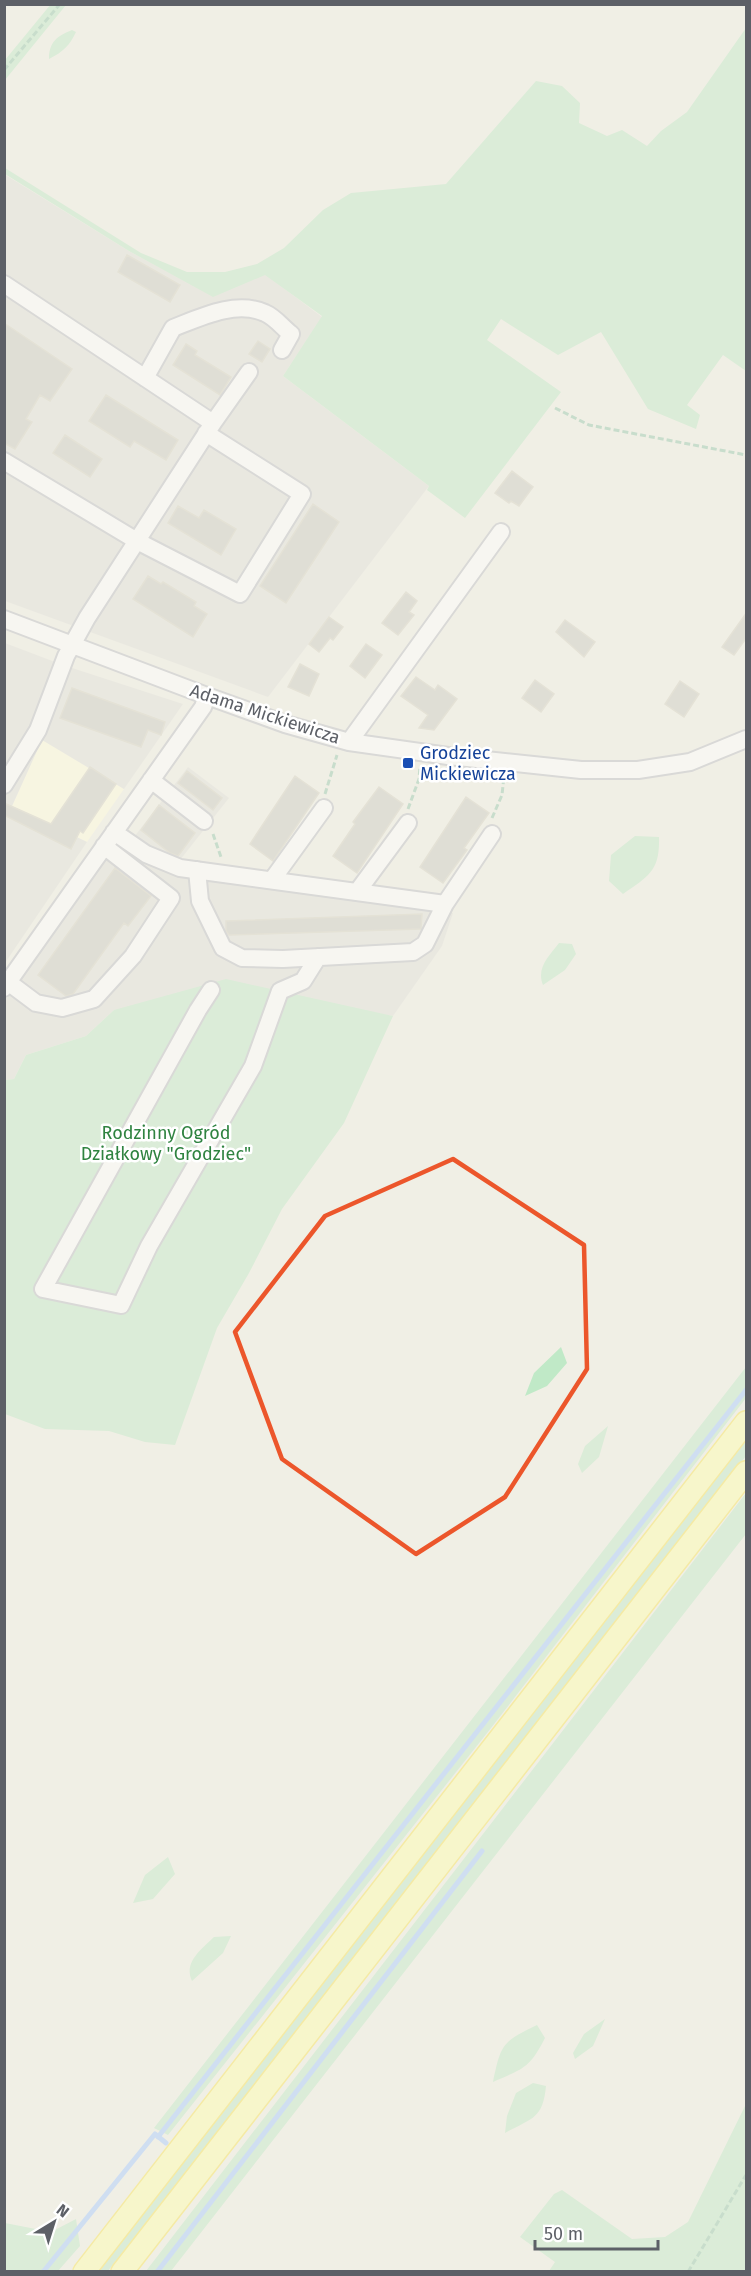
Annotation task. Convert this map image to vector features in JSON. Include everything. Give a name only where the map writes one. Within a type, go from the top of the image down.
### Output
[{"type":"main road","points":[[84,2271],[747,1422]]},
{"type":"main road","points":[[122,2271],[747,1472]]},
{"type":"street","points":[[4,284],[145,378],[209,428],[302,494],[240,594],[137,541],[4,461]]},
{"type":"street","points":[[145,378],[173,328],[220,312],[248,308],[267,313],[291,334],[282,350]]},
{"type":"street","points":[[4,785],[38,730],[72,646],[209,428],[249,372]]},
{"type":"street","points":[[343,746],[501,532]]},
{"type":"street","name":"Adama Mickiewicza","points":[[4,619],[343,746],[581,770],[638,770],[690,762],[747,739]]},
{"type":"street","points":[[104,846],[171,898],[133,956],[94,999],[62,1008],[36,1003],[6,985],[104,846],[203,707],[207,696]]},
{"type":"street","points":[[151,780],[204,820]]},
{"type":"street","points":[[272,880],[324,802]]},
{"type":"street","points":[[357,892],[408,815]]},
{"type":"street","points":[[197,870],[200,901],[223,948],[242,958],[412,952],[424,944],[445,904],[491,828]]},
{"type":"street","points":[[114,832],[146,854],[180,868],[445,904]]},
{"type":"street","points":[[211,990],[43,1289],[121,1305],[149,1246],[254,1066],[280,991],[303,981],[318,957]]},
{"type":"path","points":[[4,70],[60,4]]},
{"type":"path","points":[[555,408],[589,425],[747,455]]},
{"type":"path","points":[[324,802],[343,746]]},
{"type":"path","points":[[408,815],[419,779],[421,762]]},
{"type":"path","points":[[491,828],[502,795],[505,771]]},
{"type":"path","points":[[204,820],[211,828],[224,866]]},
{"type":"path","points":[[688,2271],[747,2175]]},
{"type":"highlighted area","points":[[453,1159],[584,1245],[587,1369],[505,1497],[416,1554],[282,1459],[235,1332],[325,1216]]},
{"type":"shaded area","points":[[4,174],[129,251],[213,296],[265,274],[322,317],[283,376],[429,486],[268,697],[5,601]]},
{"type":"shaded area","points":[[5,643],[63,665],[183,704],[124,789],[42,740],[12,806],[87,842],[5,963]]},
{"type":"shaded area","points":[[42,739],[124,789],[87,842],[12,806]]},
{"type":"shaded area","points":[[188,767],[229,798],[180,860],[155,852],[134,837]]},
{"type":"shaded area","points":[[117,843],[181,874],[453,913],[442,946],[393,1016],[325,1004],[114,1010],[86,1036],[26,1055],[14,1079],[5,1080],[4,1000]]},
{"type":"green space","points":[[51,4],[66,5],[5,80],[5,60]]},
{"type":"green space","points":[[746,28],[746,371],[723,355],[687,405],[700,415],[696,429],[648,409],[601,332],[558,355],[501,319],[487,340],[561,392],[465,518],[427,490],[429,486],[283,376],[322,316],[265,275],[213,297],[129,251],[5,174],[5,168],[141,253],[187,272],[225,272],[257,264],[284,248],[323,210],[351,193],[446,184],[536,81],[562,86],[580,103],[579,123],[607,136],[622,130],[647,146],[661,131],[687,112]]},
{"type":"green space","points":[[72,30],[76,32],[69,44],[49,59],[50,48],[55,40]]},
{"type":"green space","points":[[635,836],[659,837],[657,858],[651,872],[623,894],[609,881],[611,855]]},
{"type":"green space","points":[[559,943],[572,944],[576,954],[565,970],[543,985],[542,968]]},
{"type":"green space","name":"Rodzinny Ogród Działkowy \"Grodziec\"","points":[[226,979],[393,1016],[344,1123],[282,1209],[217,1328],[175,1445],[145,1442],[109,1431],[45,1429],[5,1414],[5,1080],[14,1079],[26,1055],[86,1036],[114,1010]]},
{"type":"green space","points":[[561,1347],[567,1363],[547,1386],[525,1396],[534,1373]]},
{"type":"green space","points":[[746,1367],[746,1398],[491,1728],[168,2135],[154,2128]]},
{"type":"green space","points":[[608,1426],[599,1457],[582,1473],[578,1464],[585,1446]]},
{"type":"green space","points":[[746,1438],[746,1456],[108,2271],[98,2272]]},
{"type":"green space","points":[[746,1493],[746,1534],[171,2271],[146,2271]]},
{"type":"green space","points":[[168,1857],[175,1874],[153,1899],[133,1903],[145,1875]]},
{"type":"green space","points":[[231,1936],[223,1953],[192,1981],[190,1968],[199,1951],[214,1937]]},
{"type":"green space","points":[[605,2019],[593,2046],[575,2059],[573,2053],[584,2034]]},
{"type":"green space","points":[[537,2025],[545,2038],[530,2062],[519,2070],[493,2082],[498,2059],[505,2046],[516,2036]]},
{"type":"green space","points":[[533,2083],[546,2086],[539,2111],[529,2120],[505,2133],[507,2116],[516,2093]]},
{"type":"green space","points":[[746,2104],[746,2271],[549,2271],[555,2262],[520,2237],[554,2194],[562,2190],[632,2239],[665,2237],[688,2222]]},
{"type":"green space","points":[[76,2219],[80,2246],[58,2271],[5,2271],[5,2223],[51,2232]]},
{"type":"building","points":[[127,255],[180,285],[170,302],[118,272]]},
{"type":"building","points":[[4,323],[72,369],[50,401],[40,395],[26,419],[32,422],[15,449],[4,443]]},
{"type":"building","points":[[258,341],[270,349],[262,362],[249,354]]},
{"type":"building","points":[[186,344],[197,351],[195,355],[231,377],[220,395],[173,365]]},
{"type":"building","points":[[106,395],[178,440],[166,460],[134,441],[130,447],[89,421]]},
{"type":"building","points":[[65,435],[102,459],[90,477],[53,453]]},
{"type":"building","points":[[512,471],[533,487],[519,506],[511,501],[509,503],[495,493]]},
{"type":"building","points":[[313,504],[339,522],[286,603],[260,586]]},
{"type":"building","points":[[178,506],[199,518],[204,510],[236,529],[221,555],[168,523]]},
{"type":"building","points":[[148,576],[161,584],[163,582],[196,602],[194,606],[207,614],[193,637],[133,599]]},
{"type":"building","points":[[406,592],[417,601],[409,612],[414,615],[398,635],[382,623]]},
{"type":"building","points":[[747,612],[747,637],[734,655],[722,647]]},
{"type":"building","points":[[329,617],[343,627],[319,652],[309,644]]},
{"type":"building","points":[[565,620],[595,642],[584,657],[556,632]]},
{"type":"building","points":[[366,644],[382,655],[365,678],[350,666]]},
{"type":"building","points":[[300,664],[319,674],[309,696],[288,687]]},
{"type":"building","points":[[416,677],[435,690],[438,685],[457,699],[434,730],[419,728],[428,715],[401,696]]},
{"type":"building","points":[[535,680],[554,694],[541,712],[522,698]]},
{"type":"building","points":[[680,681],[699,694],[684,717],[665,704]]},
{"type":"building","points":[[72,688],[165,722],[161,735],[148,730],[141,747],[60,718]]},
{"type":"building","points":[[90,767],[116,784],[83,833],[80,831],[71,849],[4,815],[4,803],[51,824]]},
{"type":"building","points":[[187,771],[222,798],[213,810],[178,783]]},
{"type":"building","points":[[295,776],[319,793],[273,861],[250,844]]},
{"type":"building","points":[[379,787],[403,804],[357,873],[333,856],[355,824],[353,822]]},
{"type":"building","points":[[466,797],[489,813],[464,848],[467,850],[443,883],[420,867]]},
{"type":"building","points":[[159,805],[195,833],[178,856],[170,853],[141,830]]},
{"type":"building","points":[[115,868],[151,896],[128,926],[124,923],[73,994],[66,996],[38,975]]},
{"type":"building","points":[[422,914],[421,929],[229,935],[226,931],[226,921]]},
{"type":"waterway","points":[[158,2137],[746,1390]]},
{"type":"waterway","points":[[157,2272],[482,1851]]},
{"type":"waterway","points":[[43,2272],[155,2134],[166,2143]]},
{"type":"place","name":"Grodziec Mickiewicza","points":[[408,763]]}]
